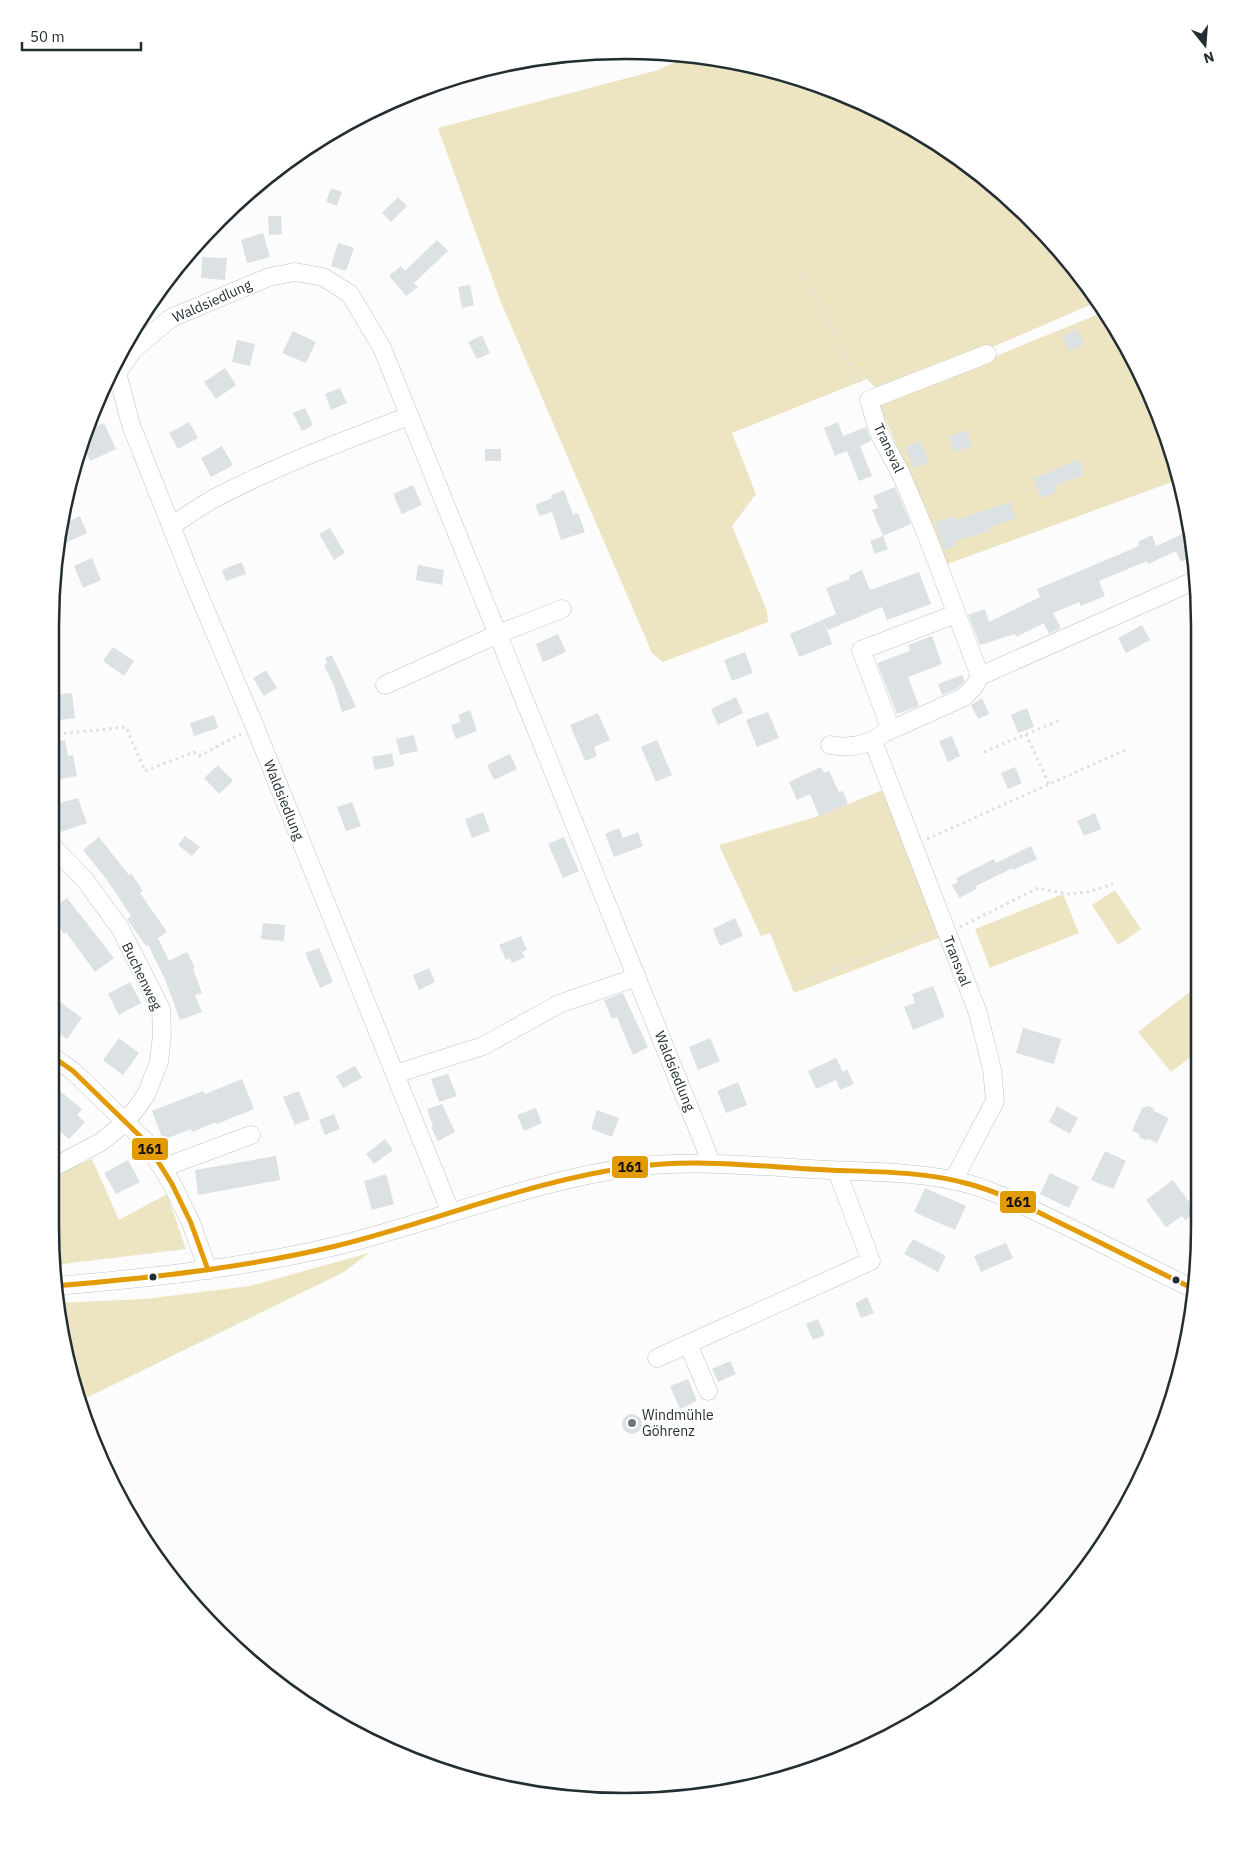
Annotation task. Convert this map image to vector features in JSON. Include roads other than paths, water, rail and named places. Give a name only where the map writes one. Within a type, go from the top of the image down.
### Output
[{"type":"street","name":"Waldsiedlung","points":[[127,357],[171,318],[269,277],[295,272],[323,277],[350,294],[382,348],[712,1164]]},
{"type":"street","name":"Transval","points":[[980,676],[901,474],[879,433],[869,400],[987,354]]},
{"type":"street","name":"Waldsiedlung","points":[[114,381],[171,526],[255,727],[451,1213]]},
{"type":"street","points":[[171,526],[211,500],[257,477],[333,445],[410,416]]},
{"type":"street","points":[[830,745],[845,748],[873,741],[892,730],[964,697],[974,687],[980,676],[1189,583]]},
{"type":"street","points":[[384,685],[498,634],[562,609]]},
{"type":"street","points":[[892,730],[861,650],[956,614]]},
{"type":"street","name":"Transval","points":[[873,741],[980,1021],[992,1069],[995,1101],[953,1180]]},
{"type":"street","name":"Buchenweg","points":[[59,853],[85,880],[120,928],[161,1009],[162,1035],[159,1062],[146,1095],[126,1122],[101,1142],[59,1163]]},
{"type":"street","points":[[395,1074],[483,1046],[559,1004],[637,977]]},
{"type":"street","points":[[59,1062],[73,1072],[146,1142],[172,1184],[191,1223],[208,1270]]},
{"type":"street","points":[[162,1168],[251,1135]]},
{"type":"street","points":[[62,1285],[208,1270],[276,1259],[336,1246],[580,1177],[634,1167],[712,1164],[837,1170],[925,1176],[953,1180],[982,1188],[1017,1202],[1188,1286]]},
{"type":"street","points":[[657,1358],[871,1260],[837,1170]]},
{"type":"street","points":[[688,1344],[708,1391]]},
{"type":"place","name":"Windmühle Göhrenz","points":[[632,1423]]}]
